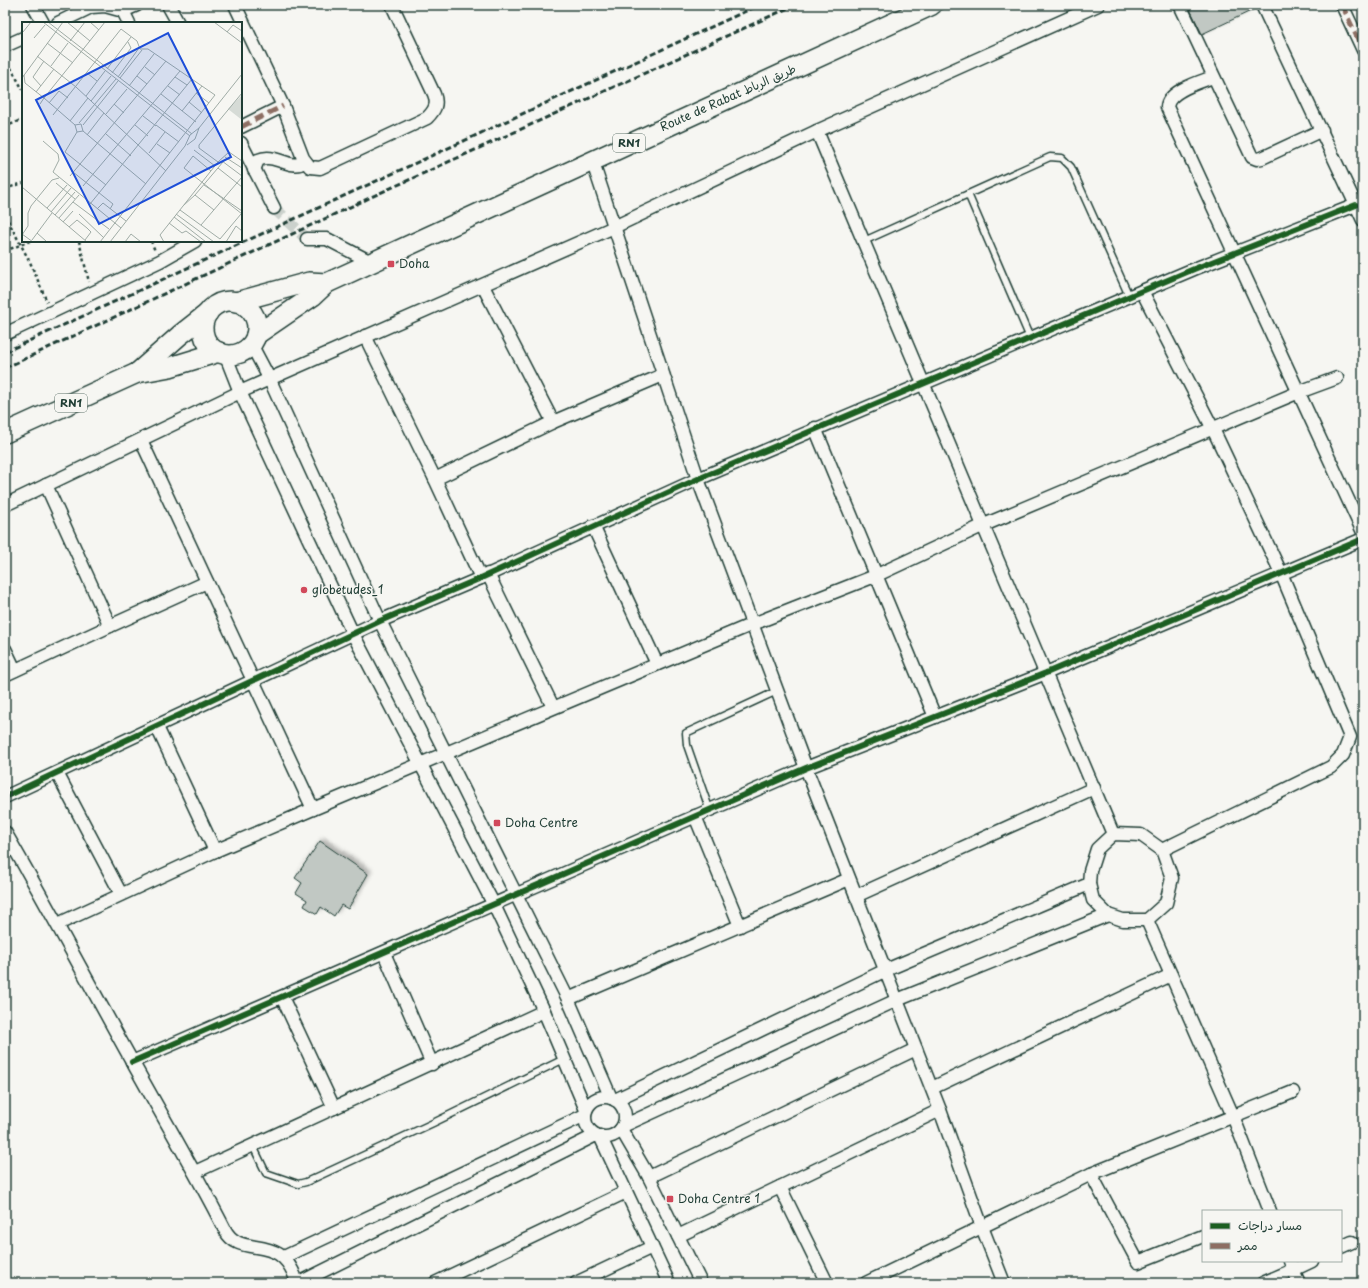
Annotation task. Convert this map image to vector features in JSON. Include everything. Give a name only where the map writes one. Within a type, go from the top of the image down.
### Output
[{"type":"main road","name":"Route de Rabat طريق الرباط","points":[[254,340],[313,296],[327,283],[932,5]]},
{"type":"main road","name":"Route de Rabat طريق الرباط","points":[[236,302],[309,282],[327,283]]},
{"type":"main road","name":"RN1","points":[[137,373],[174,339],[220,303],[236,302]]},
{"type":"main road","points":[[236,302],[247,308],[255,318],[257,327],[254,340]]},
{"type":"main road","points":[[208,313],[203,328],[204,335],[207,342],[222,353]]},
{"type":"main road","name":"RN1","points":[[5,434],[137,373],[170,367],[222,353],[233,355],[243,351],[254,340]]},
{"type":"street","points":[[33,5],[42,22]]},
{"type":"street","points":[[60,22],[91,6],[105,6],[123,11],[137,5]]},
{"type":"street","points":[[168,5],[177,22]]},
{"type":"street","points":[[235,5],[283,106],[305,162],[315,168],[325,166],[427,118],[435,109],[436,104],[434,94],[392,5]]},
{"type":"street","points":[[5,505],[269,378],[614,227],[817,131],[1098,5]]},
{"type":"street","points":[[1180,5],[1252,157],[1262,158],[1322,130]]},
{"type":"street","points":[[1262,5],[1363,220]]},
{"type":"street","points":[[1342,5],[1363,50]]},
{"type":"street","points":[[123,11],[128,22]]},
{"type":"street","points":[[5,46],[22,38]]},
{"type":"street","points":[[1213,77],[1176,93],[1170,98],[1167,107],[1363,532]]},
{"type":"street","points":[[242,126],[283,106]]},
{"type":"street","points":[[817,131],[1114,834]]},
{"type":"street","points":[[242,147],[245,160],[254,170],[274,208]]},
{"type":"street","points":[[254,170],[258,160],[265,157],[273,157],[295,166],[305,162]]},
{"type":"street","points":[[592,160],[698,479],[806,768],[932,1088],[982,1227],[1004,1283]]},
{"type":"street","points":[[5,797],[157,727],[380,621],[485,576],[698,479],[815,428],[1129,296],[1356,205]]},
{"type":"street","points":[[307,239],[327,239],[371,262]]},
{"type":"street","points":[[5,334],[92,294],[193,242]]},
{"type":"street","points":[[482,286],[553,422]]},
{"type":"street","points":[[1142,291],[1213,429],[1281,573],[1350,737],[1343,755],[1331,767],[1162,850]]},
{"type":"street","points":[[365,336],[435,479],[553,707]]},
{"type":"street","points":[[254,340],[269,378],[380,621],[517,894],[568,999],[613,1099],[622,1107],[625,1116],[622,1127],[649,1177],[701,1283]]},
{"type":"street","points":[[222,353],[353,634],[494,905],[544,1011],[586,1112],[587,1127],[598,1136],[669,1283]]},
{"type":"street","points":[[435,479],[553,422],[663,375]]},
{"type":"street","points":[[58,924],[215,851],[420,763],[753,624],[875,576],[984,525],[1299,392],[1337,378]]},
{"type":"street","points":[[815,428],[875,576],[935,717]]},
{"type":"street","points":[[141,440],[252,681],[313,809]]},
{"type":"street","points":[[46,485],[110,626]]},
{"type":"street","points":[[593,526],[657,664]]},
{"type":"street","points":[[132,1062],[806,768],[1046,673],[1363,539]]},
{"type":"street","points":[[5,649],[10,673],[207,582]]},
{"type":"street","points":[[157,727],[215,851]]},
{"type":"street","points":[[57,773],[121,894]]},
{"type":"street","points":[[856,896],[1094,788]]},
{"type":"street","points":[[696,816],[740,926]]},
{"type":"street","points":[[5,832],[58,924],[132,1062],[195,1172],[227,1234],[231,1239],[239,1244],[261,1247],[284,1257],[293,1269],[298,1283],[598,1136],[612,1136],[622,1127],[898,1000],[1108,915]]},
{"type":"street","points":[[1114,834],[1141,834],[1162,850],[1172,878],[1166,903],[1146,920],[1123,920],[1108,915],[1093,900],[1089,884],[1090,871],[1097,849],[1114,834]]},
{"type":"street","points":[[568,999],[849,879]]},
{"type":"street","points":[[284,1257],[586,1112],[597,1099],[613,1099],[886,970],[1089,884]]},
{"type":"street","points":[[1146,920],[1233,1116],[1268,1210]]},
{"type":"street","points":[[384,953],[432,1064]]},
{"type":"street","points":[[932,1088],[1171,975]]},
{"type":"street","points":[[282,997],[334,1108]]},
{"type":"street","points":[[195,1172],[432,1064],[544,1011]]},
{"type":"street","points":[[649,1177],[916,1049]]},
{"type":"street","points":[[866,1283],[1091,1174],[1293,1092]]},
{"type":"street","points":[[678,1236],[940,1110]]},
{"type":"street","points":[[1091,1174],[1138,1262],[1202,1236]]},
{"type":"street","points":[[780,1187],[828,1283]]},
{"type":"street","points":[[435,1283],[626,1192]]},
{"type":"street","points":[[1342,1247],[1352,1242]]},
{"type":"street","points":[[576,1283],[652,1247]]},
{"type":"street","points":[[1263,1283],[1292,1266],[1308,1262]]},
{"type":"street","points":[[1292,1266],[1299,1283]]},
{"type":"lane","points":[[864,241],[1050,157],[1062,158],[1071,167],[1129,296]]},
{"type":"lane","points":[[968,194],[1030,338]]},
{"type":"lane","points":[[710,811],[687,745],[686,733],[777,691]]},
{"type":"lane","points":[[253,1146],[266,1173],[298,1184],[306,1182],[433,1123],[564,1059]]},
{"type":"path","points":[[5,57],[22,88]]},
{"type":"path","points":[[5,127],[22,119]]},
{"type":"path","points":[[5,189],[22,184]]},
{"type":"path","points":[[5,215],[21,245],[51,313]]},
{"type":"path","points":[[5,251],[28,242]]},
{"type":"path","points":[[79,242],[92,294]]},
{"type":"building","points":[[1188,5],[1251,5],[1253,10],[1202,34]]},
{"type":"building","points":[[320,841],[368,874],[348,909],[341,905],[334,916],[321,907],[317,914],[304,906],[307,900],[296,893],[302,883],[295,878]]},
{"type":"tunnel","points":[[274,208],[307,239]]},
{"type":"railway","points":[[5,352],[759,5]]},
{"type":"railway","points":[[5,368],[380,193],[795,5]]},
{"type":"marked path","points":[[1342,5],[1363,50]]},
{"type":"marked path","points":[[242,126],[283,106]]},
{"type":"cycle path","points":[[5,797],[380,621],[481,578],[698,479],[1194,269],[1356,205]]},
{"type":"cycle path","points":[[132,1062],[806,768],[1046,673],[1363,539]]},
{"type":"place","name":"Doha","points":[[391,264]]},
{"type":"place","name":"globetudes_1","points":[[304,590]]},
{"type":"place","name":"Doha Centre","points":[[497,823]]},
{"type":"place","name":"Doha Centre 1","points":[[670,1199]]}]
